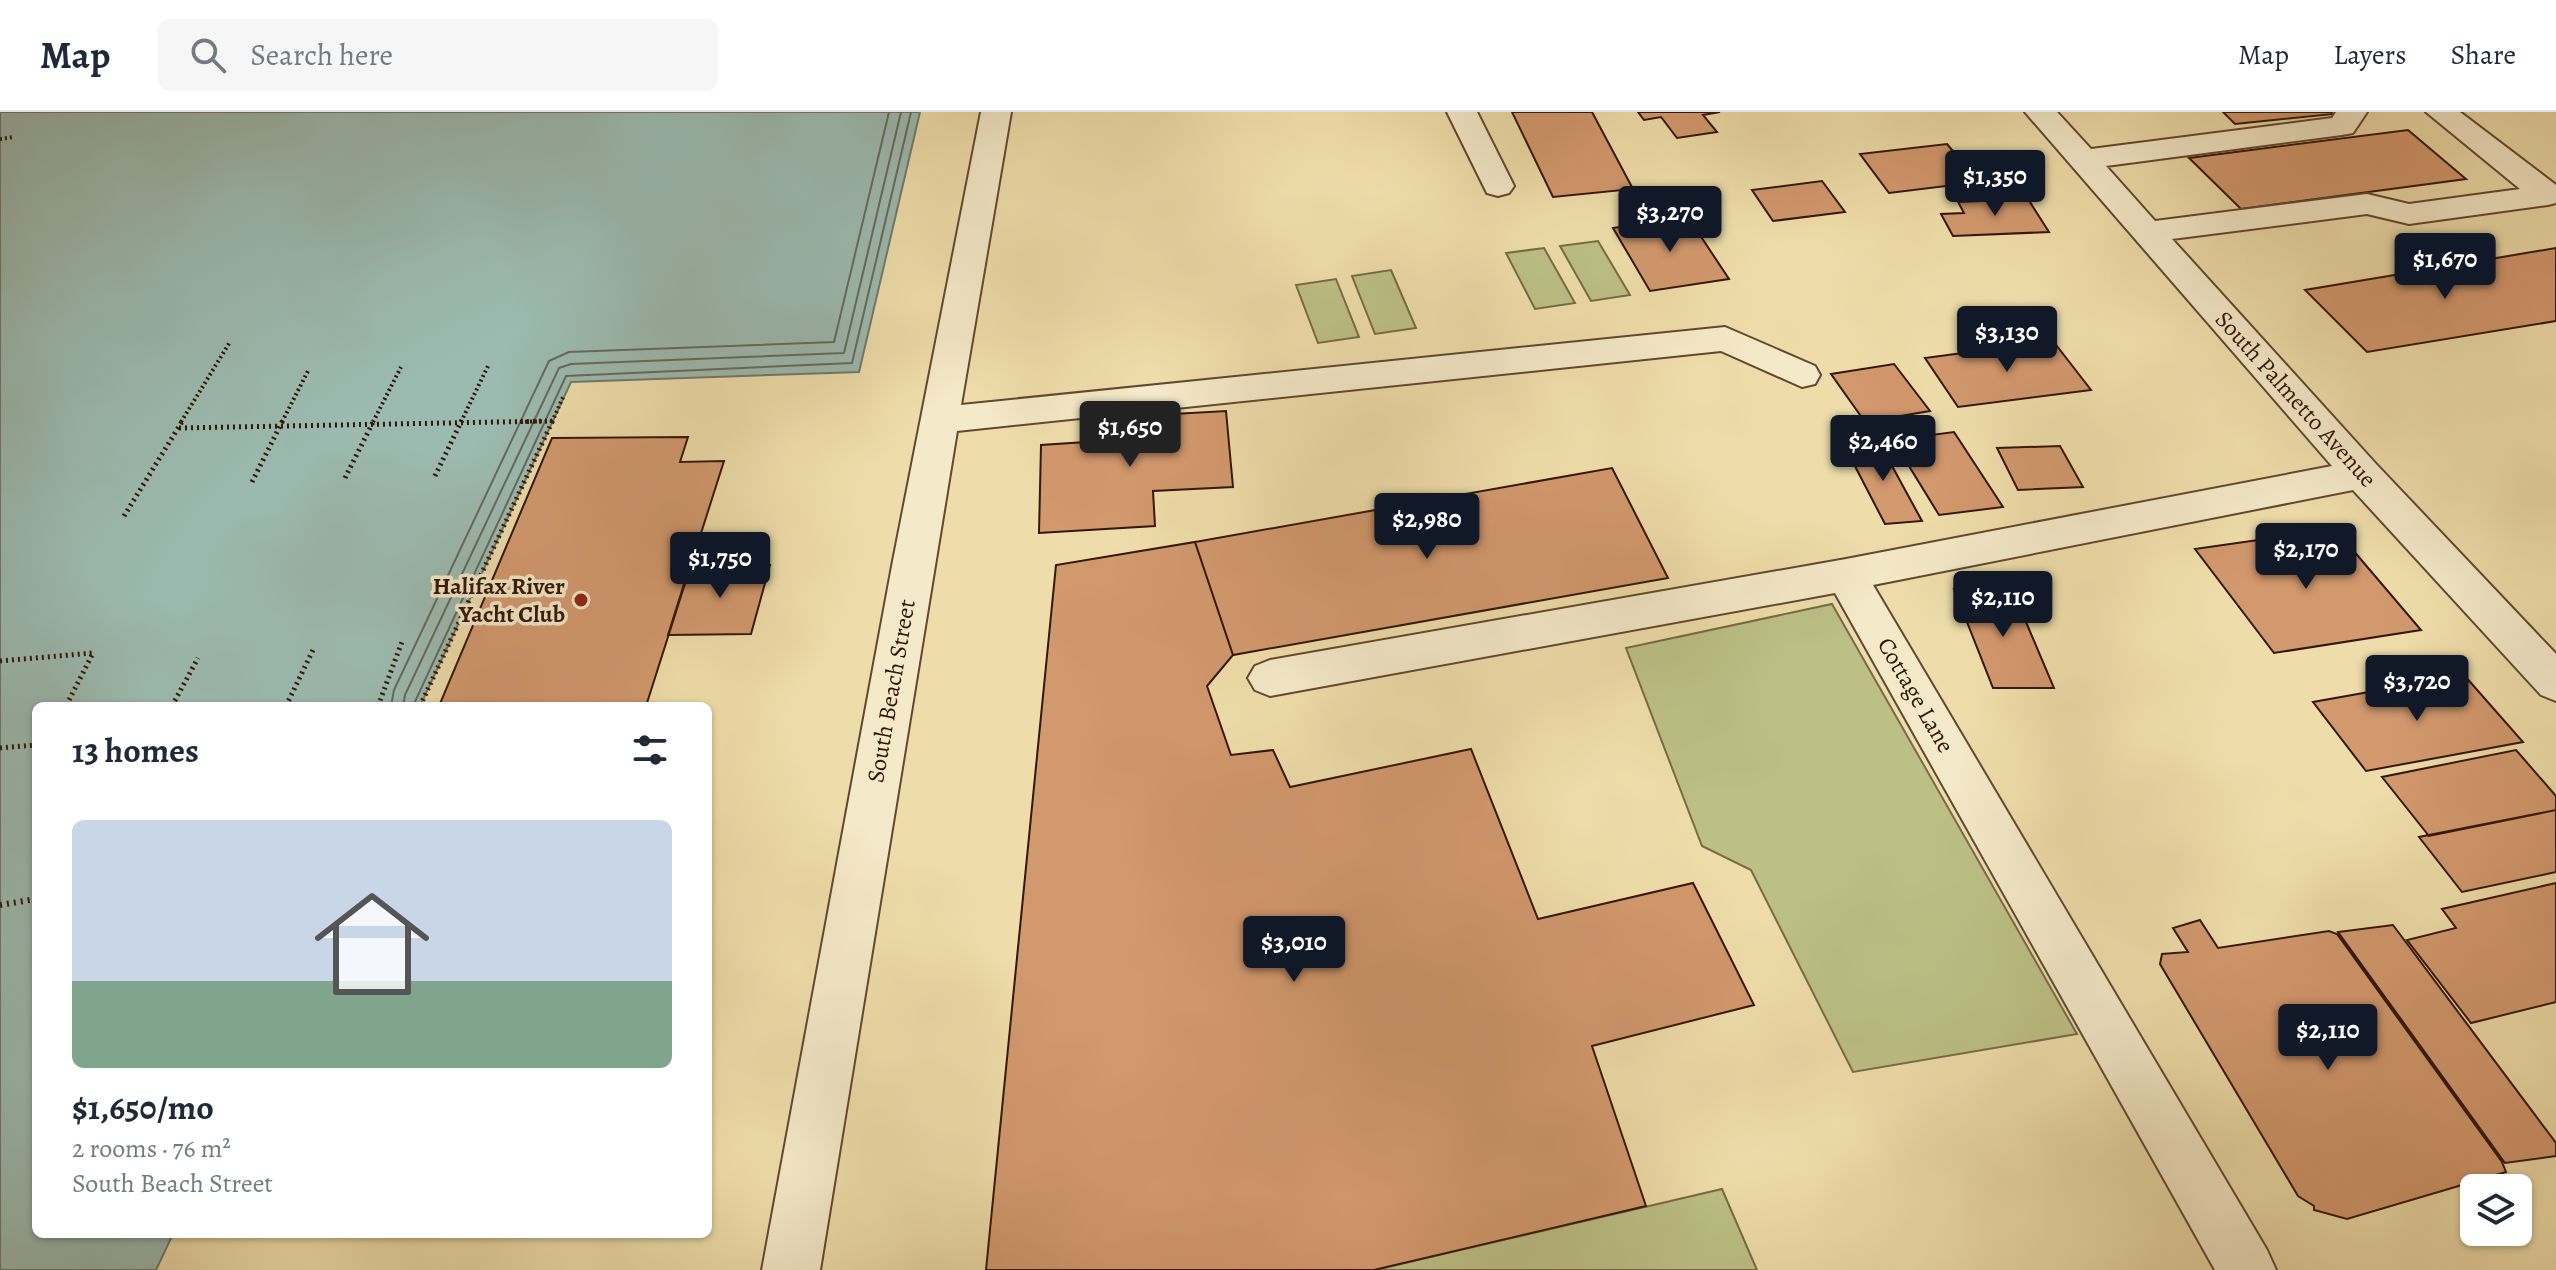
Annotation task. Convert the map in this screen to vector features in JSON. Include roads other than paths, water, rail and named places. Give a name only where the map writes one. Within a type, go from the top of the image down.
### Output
[{"type":"street","name":"South Beach Street","points":[[791,1270],[939,420],[996,112]]},
{"type":"street","points":[[1462,112],[1498,186]]},
{"type":"street","name":"South Palmetto Avenue","points":[[2040,112],[2362,474],[2556,683]]},
{"type":"street","points":[[2083,160],[2342,126],[2352,112]]},
{"type":"street","points":[[2147,232],[2367,204],[2409,214],[2548,195],[2441,112]]},
{"type":"street","points":[[939,420],[1725,339],[1802,375]]},
{"type":"street","points":[[1270,678],[1846,575],[2362,474]]},
{"type":"street","name":"Cottage Lane","points":[[1846,575],[2247,1270]]},
{"type":"water","points":[[0,112],[920,112],[859,372],[571,382],[422,702],[32,702],[32,1238],[171,1238],[156,1270],[0,1270]]},
{"type":"place","name":"Halifax River Yacht Club","points":[[581,600]]}]
